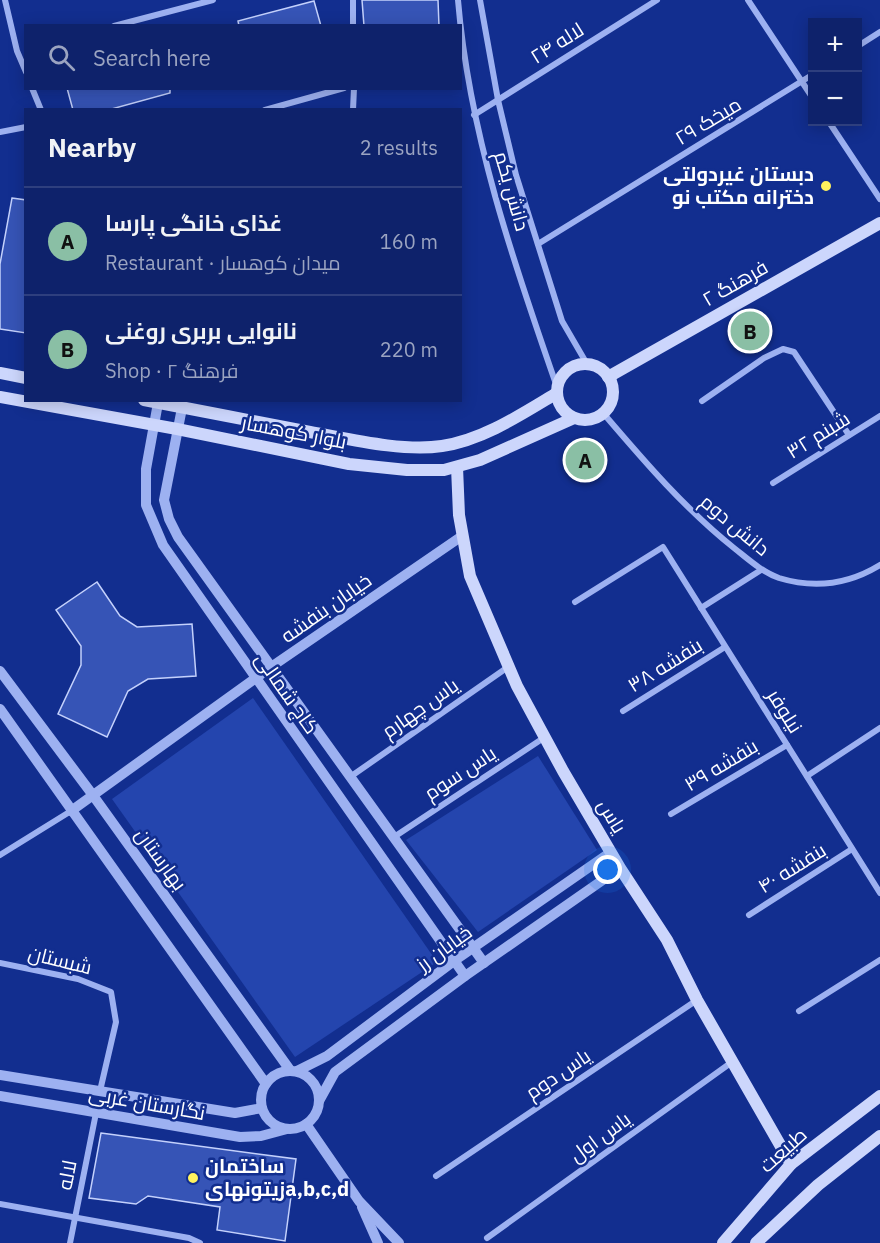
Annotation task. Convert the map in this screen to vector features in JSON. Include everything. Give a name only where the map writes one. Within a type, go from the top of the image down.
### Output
[{"type":"main road","name":"فرهنگ ۲","points":[[608,377],[880,224]]},
{"type":"main road","points":[[579,364],[587,364],[603,370],[608,377],[612,384],[611,400],[603,413],[589,419],[574,418],[562,408],[557,390],[565,372],[579,364]]},
{"type":"main road","points":[[0,373],[24,378]]},
{"type":"main road","name":"بلوار کوهسار","points":[[158,402],[182,404],[352,440],[408,447],[441,446],[473,438],[514,418],[557,390]]},
{"type":"main road","name":"بلوار کوهسار","points":[[0,397],[24,401]]},
{"type":"main road","name":"بلوار کوهسار","points":[[28,402],[349,464],[407,470],[444,470],[480,460],[574,418]]},
{"type":"main road","name":"یاس","points":[[457,466],[459,515],[470,576],[509,667],[545,737],[620,868],[667,940],[697,1000],[791,1164]]},
{"type":"main road","name":"طبیعت","points":[[723,1243],[791,1164],[880,1096]]},
{"type":"main road","points":[[756,1243],[818,1185],[880,1136]]},
{"type":"street","points":[[4,0],[17,51],[24,67]]},
{"type":"street","points":[[122,24],[213,0]]},
{"type":"street","points":[[353,0],[353,24]]},
{"type":"street","name":"دانش یکم","points":[[458,0],[461,24]]},
{"type":"street","name":"لاله ۲۴","points":[[474,115],[657,0]]},
{"type":"street","points":[[748,0],[808,90]]},
{"type":"street","name":"دانش یکم","points":[[482,1],[498,100],[516,174],[562,321],[587,364]]},
{"type":"street","name":"دانش یکم","points":[[462,29],[474,115],[491,182],[557,390]]},
{"type":"street","points":[[862,43],[880,32]]},
{"type":"street","points":[[17,51],[24,49]]},
{"type":"street","name":"میخک ۲۹","points":[[538,244],[808,78]]},
{"type":"street","points":[[33,90],[40,108]]},
{"type":"street","points":[[272,108],[337,90]]},
{"type":"street","points":[[353,108],[354,90]]},
{"type":"street","points":[[832,126],[880,199]]},
{"type":"street","points":[[0,132],[24,127]]},
{"type":"street","points":[[702,401],[764,358],[783,349],[794,352],[849,435]]},
{"type":"street","name":"کاج شمالی","points":[[158,402],[146,469],[146,505],[163,545],[465,976]]},
{"type":"street","name":"کاج شمالی","points":[[182,404],[164,500],[169,519],[178,537],[484,963]]},
{"type":"street","name":"دانش دوم","points":[[603,413],[656,476],[704,524],[761,570],[800,584],[824,585],[847,581],[880,565]]},
{"type":"street","name":"شبنم ۳۲","points":[[773,483],[880,416]]},
{"type":"street","name":"خیابان بنفشه","points":[[71,811],[271,667],[462,536]]},
{"type":"street","name":"نیلوفر","points":[[575,602],[663,548],[852,849],[877,881],[880,893]]},
{"type":"street","points":[[701,608],[761,570]]},
{"type":"street","name":"بنفشه ۳۸","points":[[623,711],[725,646]]},
{"type":"street","name":"یاس چهارم","points":[[350,777],[509,667]]},
{"type":"street","name":"بهارستان","points":[[0,671],[93,794],[293,1071]]},
{"type":"street","points":[[0,709],[266,1084]]},
{"type":"street","points":[[807,776],[880,728]]},
{"type":"street","name":"یاس سوم","points":[[394,837],[545,737]]},
{"type":"street","name":"بنفشه ۳۹","points":[[671,814],[787,745]]},
{"type":"street","points":[[0,855],[71,811]]},
{"type":"street","name":"بنفشه ۴۰","points":[[748,915],[852,849]]},
{"type":"street","name":"خیابان رز","points":[[293,1071],[327,1056],[454,961],[611,852]]},
{"type":"street","name":"خیابان رز","points":[[320,1101],[335,1072],[465,976],[620,868]]},
{"type":"street","points":[[799,1011],[880,960]]},
{"type":"street","name":"شبستان","points":[[0,963],[78,979],[111,992],[116,1022],[100,1091]]},
{"type":"street","name":"یاس دوم","points":[[436,1176],[697,1000]]},
{"type":"street","name":"یاس اول","points":[[488,1238],[732,1062]]},
{"type":"street","points":[[293,1071],[308,1076],[318,1091],[320,1101],[313,1118],[306,1124],[287,1129],[269,1120],[262,1108],[261,1093],[272,1077],[293,1071]]},
{"type":"street","name":"نگارستان غربی","points":[[0,1075],[235,1113],[262,1108]]},
{"type":"street","points":[[96,1113],[100,1091]]},
{"type":"street","name":"نگارستان غربی","points":[[0,1096],[240,1137],[261,1136],[287,1129]]},
{"type":"street","name":"لاله","points":[[70,1243],[96,1113]]},
{"type":"street","points":[[306,1124],[359,1201],[399,1243]]},
{"type":"street","points":[[359,1201],[378,1243]]},
{"type":"street","points":[[0,1204],[189,1238],[200,1243]]},
{"type":"shaded area","points":[[253,698],[437,962],[295,1057],[112,799]]},
{"type":"shaded area","points":[[538,756],[597,850],[478,932],[406,840]]},
{"type":"building","points":[[362,0],[438,0],[439,24],[364,24]]},
{"type":"building","points":[[314,1],[320,24],[239,24],[238,21]]},
{"type":"building","points":[[68,90],[170,90],[170,93],[115,108],[72,108]]},
{"type":"building","points":[[12,198],[24,200],[24,333],[0,329],[0,264]]},
{"type":"building","points":[[588,449],[596,461],[582,471],[573,459]]},
{"type":"building","points":[[97,582],[120,616],[137,627],[192,624],[196,676],[148,679],[128,691],[107,737],[58,714],[81,665],[81,646],[56,610]]},
{"type":"building","name":"ساختمان زیتونهایa,b,c,d","points":[[101,1133],[296,1159],[285,1241],[217,1230],[220,1207],[148,1196],[136,1204],[89,1198]]},
{"type":"place","name":"دبستان غیردولتی دخترانه مکتب نو","points":[[826,186]]},
{"type":"place","name":"نانوایی بربری روغنی","points":[[750,331]]},
{"type":"place","name":"غذای خانگی پارسا","points":[[585,460]]},
{"type":"place","name":"ساختمان زیتونهایa,b,c,d","points":[[193,1178]]}]
